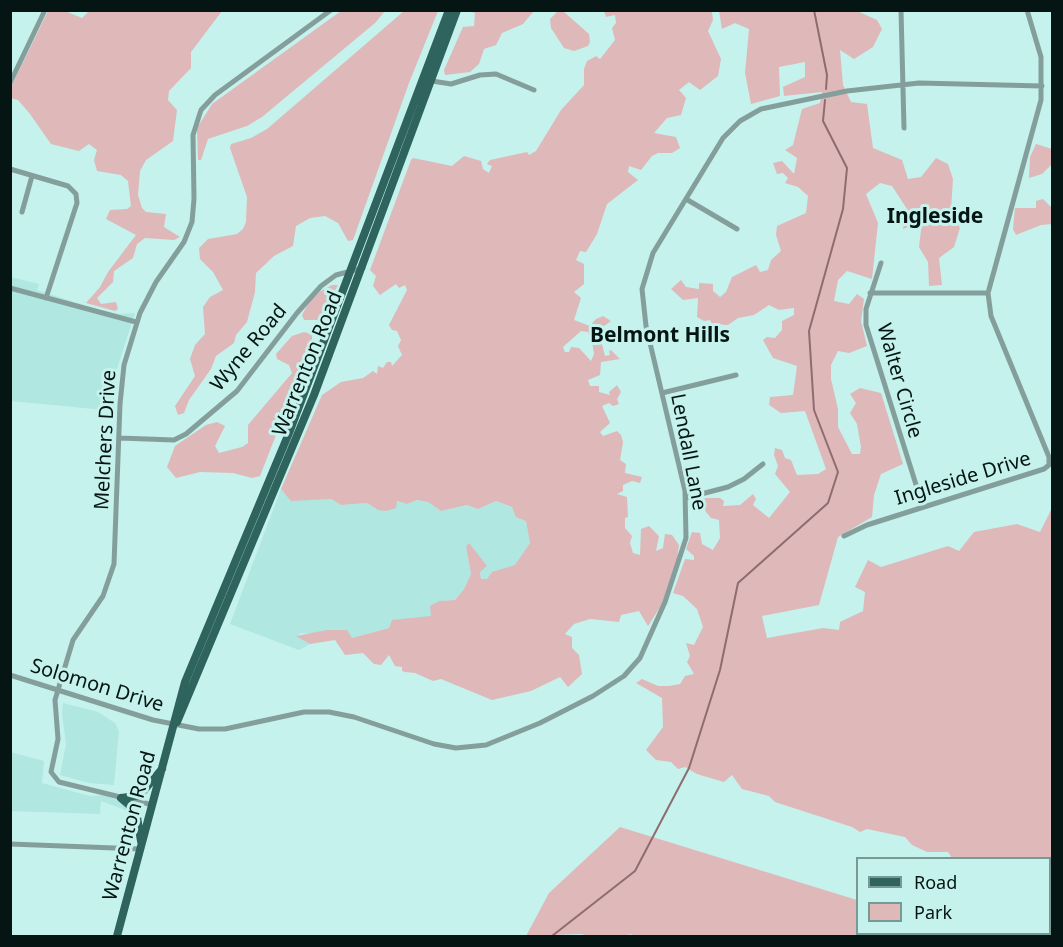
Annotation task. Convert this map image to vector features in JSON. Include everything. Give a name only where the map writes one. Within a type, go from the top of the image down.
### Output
[{"type":"main road","name":"Warrenton Road","points":[[117,936],[175,725],[177,704],[193,660],[289,433],[449,10]]},
{"type":"main road","name":"Warrenton Road","points":[[175,725],[185,708],[314,395],[457,10]]},
{"type":"main road","points":[[121,798],[140,795],[164,766]]},
{"type":"main road","points":[[121,798],[136,811],[141,848]]},
{"type":"street","points":[[10,83],[45,10]]},
{"type":"street","name":"Melchers Drive","points":[[121,798],[59,782],[53,777],[52,767],[58,739],[55,710],[58,690],[72,640],[103,596],[114,564],[123,374],[136,322],[147,297],[188,232],[194,199],[193,135],[201,110],[215,95],[331,10]]},
{"type":"street","points":[[901,10],[904,128]]},
{"type":"street","name":"Ingleside Drive","points":[[843,536],[867,525],[1044,469],[1049,465],[1049,457],[991,316],[988,293],[1031,142],[1042,86],[1039,43],[1028,10]]},
{"type":"street","points":[[432,81],[451,84],[480,75],[496,74],[534,90]]},
{"type":"street","name":"Lendall Lane","points":[[175,725],[225,729],[304,712],[330,712],[354,717],[434,744],[466,748],[486,745],[540,723],[611,685],[640,658],[680,562],[687,526],[686,498],[642,308],[642,289],[653,253],[723,138],[750,114],[786,102],[902,84],[1042,86]]},
{"type":"street","points":[[10,170],[68,186],[76,194],[77,203],[46,298]]},
{"type":"street","points":[[22,212],[32,176]]},
{"type":"street","points":[[686,199],[737,228]]},
{"type":"street","name":"Walter Circle","points":[[881,263],[866,309],[866,325],[923,507]]},
{"type":"street","name":"Wyne Road","points":[[119,438],[174,440],[186,434],[248,380],[297,313],[321,286],[336,275],[363,268]]},
{"type":"street","points":[[10,288],[136,322]]},
{"type":"street","points":[[870,293],[988,293]]},
{"type":"street","points":[[662,393],[736,375]]},
{"type":"street","points":[[686,498],[728,487],[744,479],[763,464]]},
{"type":"street","name":"Solomon Drive","points":[[10,675],[175,725]]},
{"type":"street","points":[[121,798],[153,805]]},
{"type":"street","points":[[10,844],[141,848]]},
{"type":"shaded area","points":[[11,277],[39,284],[37,290],[93,308],[118,314],[135,313],[115,375],[115,411],[11,401]]},
{"type":"shaded area","points":[[281,489],[289,497],[331,499],[341,505],[367,503],[378,510],[396,501],[407,504],[417,500],[428,502],[441,511],[467,505],[478,509],[496,501],[511,507],[526,521],[530,543],[515,566],[493,572],[487,579],[481,579],[480,572],[466,547],[471,574],[464,589],[455,600],[439,601],[432,616],[352,638],[327,630],[313,634],[301,633],[297,636],[310,644],[299,650],[230,624]]},
{"type":"shaded area","points":[[63,703],[98,712],[115,723],[119,731],[114,785],[89,783],[60,775],[66,744],[62,714]]},
{"type":"shaded area","points":[[10,752],[44,761],[42,783],[90,796],[127,794],[128,811],[101,801],[100,814],[11,811]]},
{"type":"green space","points":[[48,11],[65,11],[82,18],[89,11],[222,11],[191,52],[191,68],[169,91],[168,100],[177,110],[173,141],[146,160],[140,171],[138,195],[142,208],[146,212],[166,214],[164,227],[180,237],[174,240],[145,238],[137,244],[133,258],[114,271],[113,282],[97,298],[101,304],[116,302],[118,309],[115,311],[86,303],[100,287],[108,272],[136,235],[106,219],[110,210],[127,209],[131,206],[128,181],[121,175],[97,171],[94,160],[97,150],[89,144],[79,151],[51,144],[18,100],[11,98],[11,87]]},
{"type":"green space","points":[[341,11],[385,11],[375,23],[262,117],[247,126],[208,139],[201,160],[198,160],[197,128],[212,104]]},
{"type":"green space","points":[[404,11],[438,11],[409,83],[353,240],[348,241],[338,223],[325,216],[310,218],[296,226],[293,246],[274,256],[256,273],[255,292],[247,322],[236,335],[234,343],[216,356],[211,369],[189,400],[184,413],[178,415],[175,406],[195,376],[190,359],[195,345],[205,334],[203,307],[210,297],[223,290],[213,272],[200,259],[199,248],[208,239],[237,234],[246,222],[247,197],[230,148],[231,144],[251,138],[267,129]]},
{"type":"green space","points":[[469,11],[534,11],[523,24],[502,33],[496,45],[484,49],[479,64],[470,72],[445,75],[444,70],[463,27],[474,26],[475,13]]},
{"type":"green space","points":[[558,11],[563,11],[589,34],[588,46],[574,51],[564,48],[551,28],[550,19]]},
{"type":"green space","points":[[604,11],[717,11],[712,12],[713,20],[708,31],[721,59],[718,76],[700,90],[689,82],[679,90],[686,98],[681,115],[667,118],[654,133],[676,137],[680,148],[672,153],[658,153],[652,156],[641,170],[629,166],[628,172],[638,180],[607,204],[597,234],[586,252],[580,251],[576,260],[584,264],[584,284],[574,292],[581,298],[574,320],[590,326],[596,319],[603,316],[611,321],[600,329],[596,338],[590,340],[588,332],[581,331],[563,347],[565,352],[569,352],[571,347],[579,348],[591,361],[594,354],[592,342],[601,340],[605,356],[610,355],[611,350],[620,359],[601,362],[600,375],[588,380],[590,386],[599,386],[599,392],[610,395],[609,392],[617,385],[621,392],[617,399],[619,404],[613,406],[609,403],[602,406],[610,423],[600,432],[603,436],[617,431],[621,435],[623,442],[620,460],[626,464],[625,473],[642,477],[640,483],[632,481],[623,485],[623,491],[617,494],[627,497],[628,517],[625,518],[625,528],[632,536],[630,543],[633,553],[640,555],[641,529],[649,526],[659,536],[656,551],[663,548],[665,534],[672,535],[679,545],[677,560],[662,604],[648,626],[639,611],[621,615],[619,622],[590,619],[574,624],[565,634],[572,637],[572,648],[579,655],[582,674],[568,687],[560,677],[531,691],[492,700],[441,679],[433,681],[415,673],[402,671],[402,667],[395,666],[389,655],[381,665],[374,664],[363,653],[345,655],[335,640],[310,644],[296,636],[327,630],[347,630],[352,638],[389,628],[392,620],[431,616],[430,606],[439,601],[455,600],[464,589],[471,574],[466,547],[469,543],[487,566],[480,572],[481,579],[487,579],[492,572],[515,565],[530,543],[526,521],[516,517],[512,507],[496,501],[478,509],[467,505],[441,511],[428,502],[417,500],[407,504],[397,501],[396,508],[386,511],[378,510],[367,503],[341,505],[331,499],[291,501],[281,489],[322,395],[341,382],[363,378],[373,371],[377,374],[378,366],[383,368],[387,362],[391,362],[392,366],[402,355],[398,346],[401,340],[397,331],[392,330],[389,325],[407,290],[405,285],[399,288],[396,284],[380,295],[373,286],[376,276],[370,270],[411,160],[413,158],[452,166],[464,156],[481,161],[483,169],[489,173],[492,166],[487,164],[490,160],[527,152],[529,155],[536,151],[561,110],[584,85],[584,69],[587,61],[596,56],[600,59],[615,40],[612,28],[616,23],[615,15],[606,17]]},
{"type":"green space","points":[[719,11],[857,11],[877,20],[882,29],[873,47],[854,59],[840,50],[843,85],[851,102],[867,104],[873,148],[902,160],[908,179],[921,177],[936,158],[948,164],[953,179],[951,209],[960,228],[954,247],[939,258],[942,285],[929,286],[928,262],[919,247],[922,222],[903,229],[907,209],[892,186],[880,183],[866,194],[878,223],[872,279],[847,271],[838,280],[834,301],[849,304],[857,294],[864,299],[861,321],[867,346],[849,353],[838,351],[831,365],[831,379],[838,409],[838,427],[852,454],[860,454],[861,447],[857,424],[850,413],[856,403],[850,394],[860,388],[881,393],[903,464],[881,474],[874,495],[872,517],[838,537],[819,605],[762,616],[767,638],[823,628],[839,630],[840,622],[863,611],[865,592],[855,587],[868,560],[881,567],[948,546],[959,551],[974,532],[1017,524],[1040,532],[1052,508],[1052,898],[1051,857],[951,857],[948,852],[927,852],[912,845],[905,837],[867,829],[860,832],[852,827],[775,802],[769,796],[742,789],[732,775],[724,782],[697,774],[685,767],[678,769],[671,762],[656,760],[646,750],[663,727],[662,698],[636,683],[642,679],[658,686],[669,686],[680,684],[685,676],[694,674],[687,662],[690,656],[686,643],[694,645],[703,627],[697,609],[683,596],[673,593],[685,559],[694,560],[694,556],[686,549],[692,532],[700,533],[702,544],[713,550],[720,538],[719,520],[711,518],[706,512],[703,504],[705,498],[720,498],[724,501],[723,506],[740,505],[753,494],[756,499],[753,505],[769,518],[790,492],[775,474],[778,466],[774,455],[775,448],[782,450],[785,458],[791,460],[797,475],[818,474],[826,469],[805,411],[781,413],[769,405],[770,397],[793,395],[797,366],[773,358],[763,340],[767,337],[775,338],[782,330],[782,321],[794,315],[794,308],[779,310],[769,305],[754,315],[738,318],[728,325],[712,324],[710,320],[704,321],[697,317],[698,298],[683,300],[671,289],[681,280],[686,287],[699,289],[699,283],[713,284],[713,291],[720,297],[726,292],[732,277],[756,265],[760,272],[768,270],[771,260],[781,251],[776,235],[777,226],[806,213],[808,196],[798,187],[785,183],[788,178],[783,173],[777,174],[773,163],[782,161],[794,174],[797,158],[785,150],[793,145],[802,109],[820,103],[822,92],[784,96],[783,87],[805,77],[805,62],[779,67],[780,96],[751,104],[745,73],[749,29],[735,23],[722,29]]},
{"type":"green space","points":[[1036,144],[1052,149],[1052,164],[1042,174],[1029,178],[1030,157]]},
{"type":"green space","points":[[1043,199],[1052,208],[1052,224],[1041,225],[1016,235],[1013,229],[1015,208],[1036,208],[1036,201]]},
{"type":"green space","points":[[332,285],[338,285],[319,320],[304,320],[302,315],[308,304],[319,292]]},
{"type":"green space","points":[[304,332],[312,334],[312,343],[260,476],[252,478],[233,473],[200,472],[176,478],[167,467],[175,446],[206,425],[217,422],[225,426],[215,446],[219,453],[242,447],[248,443],[248,425],[292,373],[289,365],[277,359],[276,354],[292,336]]},
{"type":"green space","points":[[620,827],[856,900],[856,935],[952,936],[633,936],[631,934],[590,936],[581,934],[526,936],[549,893]]},
{"type":"waterway","points":[[814,10],[827,75],[826,89]]},
{"type":"waterway","points":[[552,936],[635,871],[689,768],[720,670],[738,583],[828,503],[838,472],[814,410],[809,331],[843,209],[847,168],[823,121],[825,100]]},
{"type":"district","name":"Ingleside","points":[[935,217]]},
{"type":"district","name":"Belmont Hills","points":[[660,336]]}]
